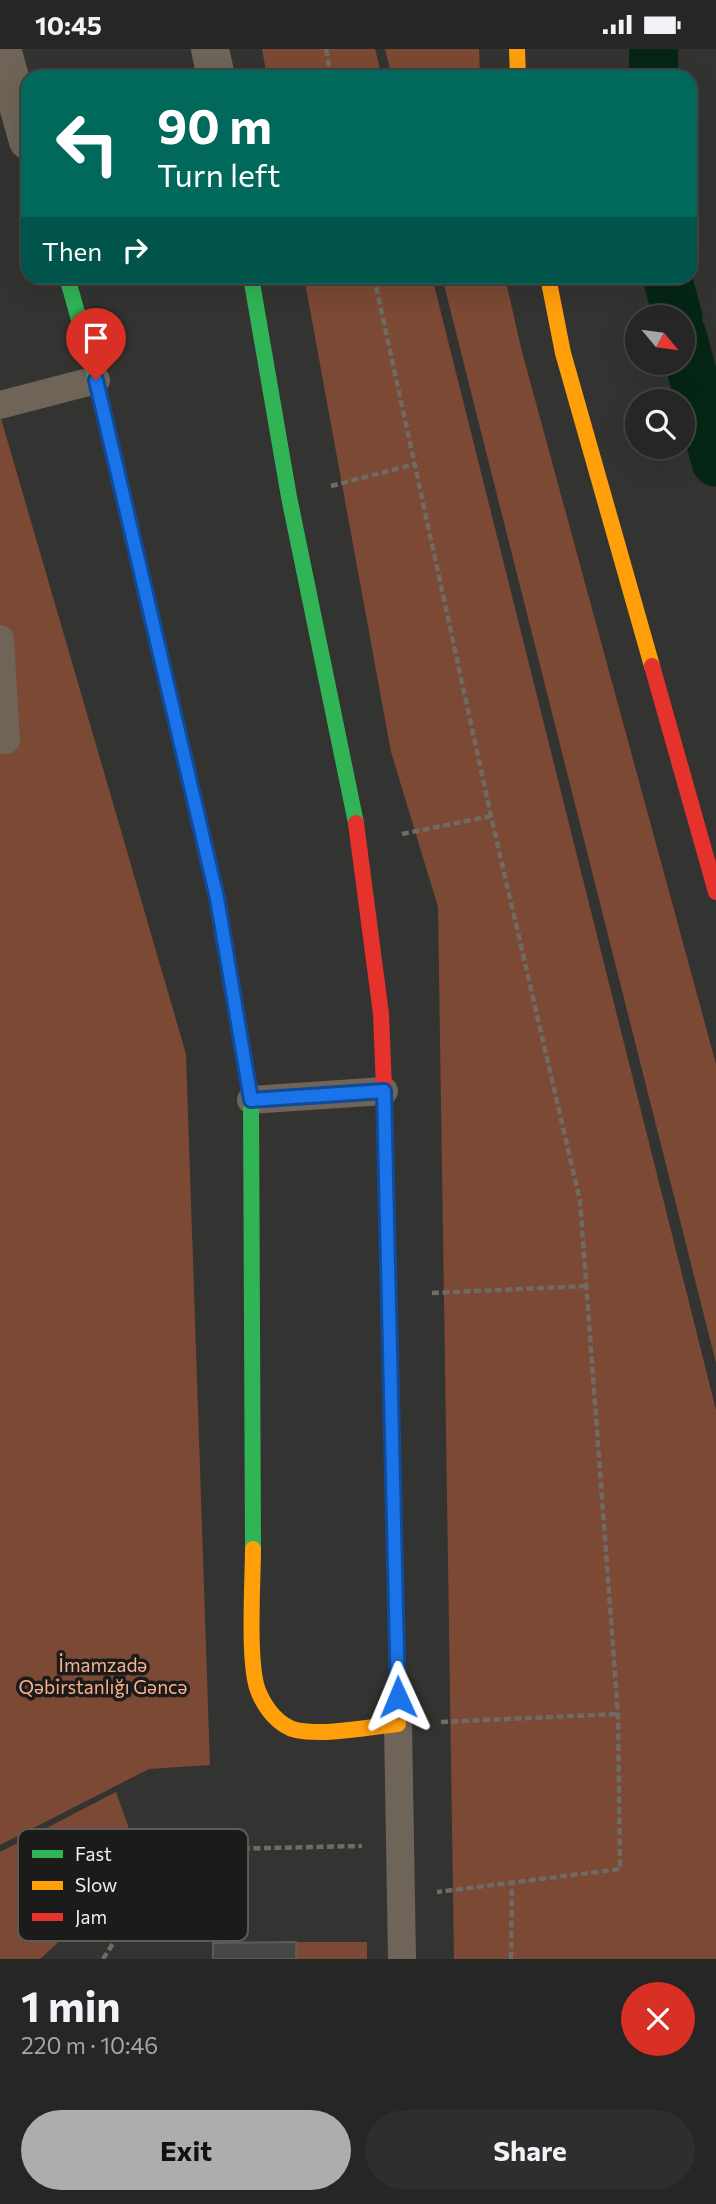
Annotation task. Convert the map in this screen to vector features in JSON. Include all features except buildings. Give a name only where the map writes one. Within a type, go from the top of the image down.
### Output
[{"type":"street","points":[[2,49],[21,116]]},
{"type":"street","points":[[211,49],[215,70]]},
{"type":"street","points":[[517,49],[518,70]]},
{"type":"street","points":[[69,284],[96,380],[217,898],[251,1100],[253,1664],[258,1692],[274,1717],[292,1729],[309,1732],[398,1724],[381,1014],[360,843],[289,497],[252,284]]},
{"type":"street","points":[[549,284],[563,353],[716,892]]},
{"type":"lane","points":[[0,405],[96,380]]},
{"type":"lane","points":[[0,639],[6,740]]},
{"type":"lane","points":[[251,1100],[384,1091]]},
{"type":"lane","points":[[398,1724],[402,1959]]},
{"type":"path","points":[[326,49],[330,70]]},
{"type":"path","points":[[376,284],[491,816],[580,1201],[618,1714],[620,1868],[512,1884],[401,1896]]},
{"type":"path","points":[[289,497],[415,464]]},
{"type":"path","points":[[360,843],[491,816]]},
{"type":"path","points":[[389,1295],[587,1286]]},
{"type":"path","points":[[398,1724],[618,1714]]},
{"type":"path","points":[[248,1849],[401,1846]]},
{"type":"path","points":[[511,1959],[512,1884]]},
{"type":"path","points":[[103,1959],[115,1941]]},
{"type":"green space","points":[[262,49],[375,49],[380,70],[266,70]]},
{"type":"green space","points":[[385,49],[479,49],[480,70],[390,70]]},
{"type":"green space","points":[[305,284],[434,284],[716,1410],[716,1959],[454,1959],[438,907],[391,752]]},
{"type":"green space","points":[[444,284],[507,284],[521,348],[716,1064],[716,1363]]},
{"type":"green space","name":"İmamzadə Qəbirstanlığı Gəncə","points":[[0,415],[186,1054],[210,1765],[149,1769],[31,1829],[18,1829],[18,1836],[0,1845]]},
{"type":"green space","points":[[116,1792],[129,1829],[44,1829]]},
{"type":"green space","points":[[18,1843],[18,1941],[60,1941],[40,1959],[0,1959],[0,1852]]},
{"type":"green space","points":[[296,1942],[367,1942],[367,1959],[296,1959]]},
{"type":"waterway","points":[[653,70],[654,49]]},
{"type":"waterway","points":[[669,284],[675,305]]},
{"type":"waterway","points":[[693,375],[716,462]]},
{"type":"traffic: fast","points":[[69,284],[96,380],[162,662]]},
{"type":"traffic: fast","points":[[252,284],[289,497],[356,823]]},
{"type":"traffic: fast","points":[[229,971],[251,1100],[253,1549]]},
{"type":"traffic: fast","points":[[385,1114],[397,1670]]},
{"type":"traffic: slow","points":[[517,49],[518,70]]},
{"type":"traffic: slow","points":[[549,284],[563,353],[652,666]]},
{"type":"traffic: slow","points":[[253,1549],[252,1645],[255,1681],[265,1705],[279,1721],[290,1728],[307,1732],[398,1724],[397,1670]]},
{"type":"traffic: jam","points":[[162,662],[217,898],[229,971]]},
{"type":"traffic: jam","points":[[652,666],[716,892]]},
{"type":"traffic: jam","points":[[356,823],[381,1014],[385,1114]]},
{"type":"route","points":[[96,380],[217,898],[251,1100],[384,1091],[398,1697]]}]
